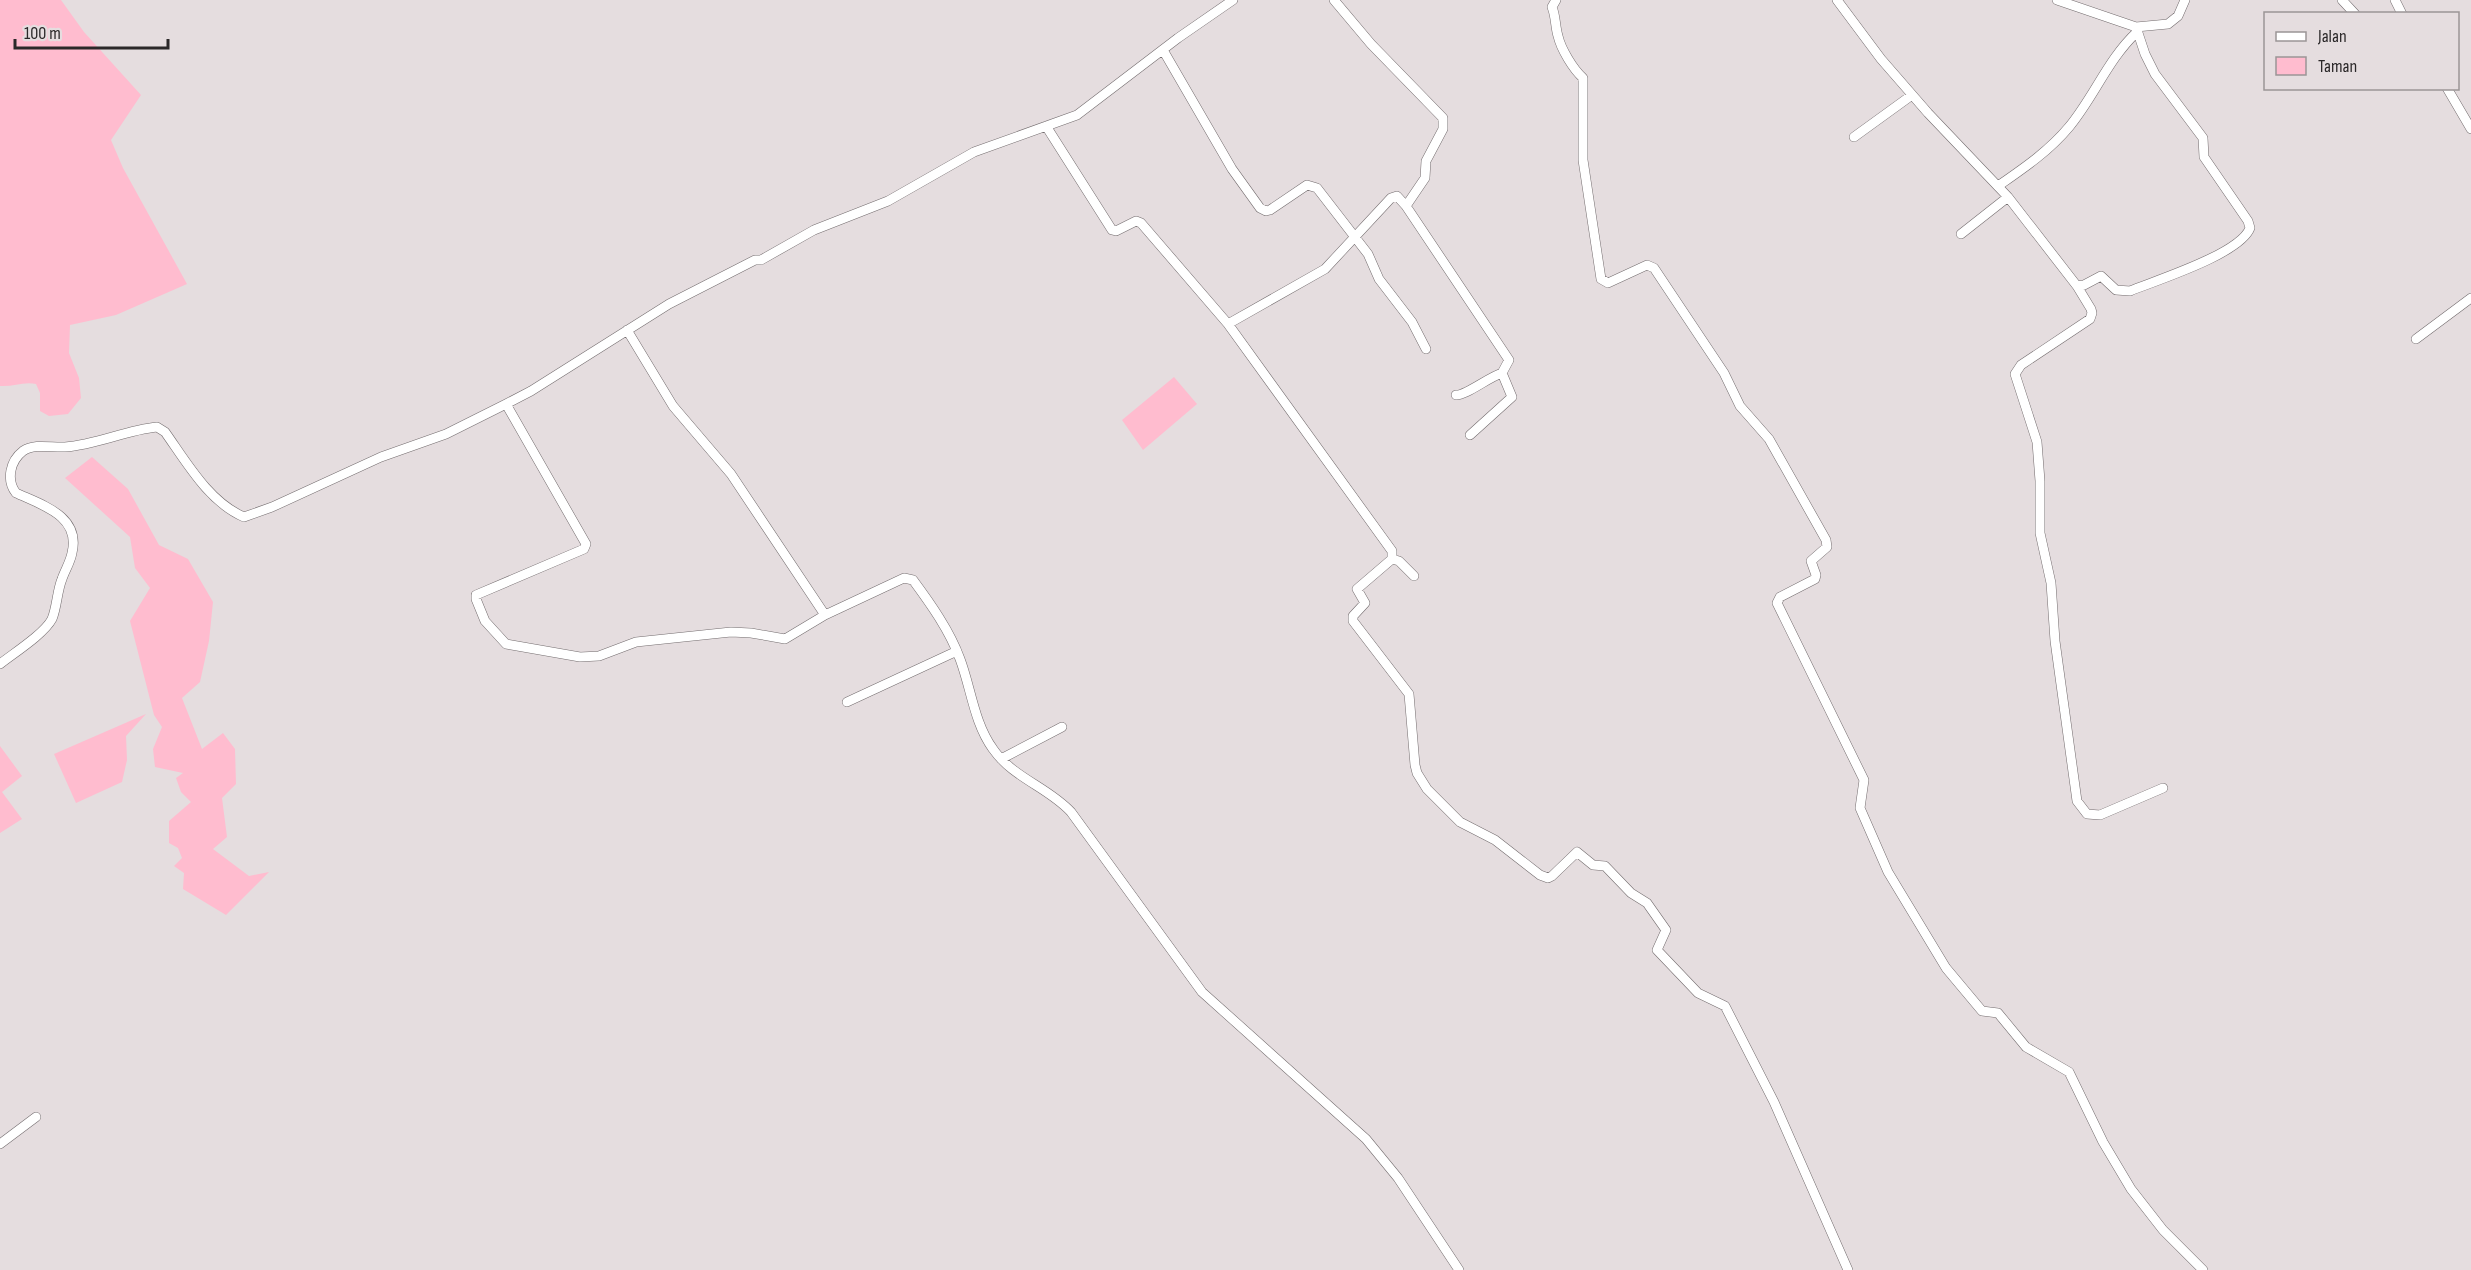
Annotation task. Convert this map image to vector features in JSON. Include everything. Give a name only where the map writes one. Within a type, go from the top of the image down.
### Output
[{"type":"street","points":[[0,664],[51,619],[73,545],[70,529],[57,513],[49,506],[16,493],[12,488],[9,479],[11,471],[24,451],[34,447],[66,447],[157,427],[165,432],[219,502],[232,512],[244,517],[273,507],[381,457],[446,434],[506,404],[531,391],[669,304],[755,260],[761,260],[814,230],[888,201],[974,152],[1077,115],[1162,50],[1233,0]]},
{"type":"street","points":[[1334,0],[1367,39],[1443,118],[1443,129],[1426,161],[1425,178],[1406,206]]},
{"type":"street","points":[[1556,0],[1552,7],[1558,37],[1583,78],[1583,160],[1601,279],[1608,283],[1647,265],[1654,268],[1724,373],[1740,406],[1769,439],[1826,540],[1827,547],[1811,561],[1816,575],[1815,579],[1780,597],[1777,603],[1864,780],[1865,784],[1859,800],[1860,807],[1888,872],[1940,960],[1975,1004],[1982,1011],[1998,1013],[2026,1047],[2069,1072],[2103,1142],[2131,1189],[2163,1230],[2203,1270]]},
{"type":"street","points":[[1837,0],[1881,59],[1912,95],[2008,197],[2077,286],[2091,309],[2092,316],[2021,365],[2015,374],[2037,442],[2040,533],[2051,583],[2055,641],[2077,801],[2087,814],[2100,815],[2163,788]]},
{"type":"street","points":[[2057,0],[2137,29],[2168,24],[2178,16],[2185,0]]},
{"type":"street","points":[[2342,0],[2353,12]]},
{"type":"street","points":[[1998,186],[2038,158],[2070,126],[2096,84],[2137,29]]},
{"type":"street","points":[[2077,286],[2085,285],[2101,276],[2116,290],[2130,291],[2212,259],[2244,237],[2250,228],[2248,221],[2205,157],[2203,138],[2155,74],[2145,54],[2137,29]]},
{"type":"street","points":[[1162,50],[1232,169],[1260,208],[1270,210],[1311,185],[1317,188],[1370,257],[1379,279],[1412,322],[1426,349]]},
{"type":"street","points":[[2448,90],[2471,129]]},
{"type":"street","points":[[1854,137],[1912,95]]},
{"type":"street","points":[[1046,126],[1110,228],[1116,231],[1134,222],[1141,223],[1228,324],[1392,550],[1392,559],[1357,589],[1365,603],[1353,616],[1353,621],[1408,694],[1415,765],[1421,781],[1460,822],[1495,840],[1540,875],[1548,878],[1552,876],[1577,852],[1593,865],[1605,866],[1631,893],[1647,903],[1666,930],[1657,950],[1698,993],[1723,1004],[1748,1047],[1848,1270]]},
{"type":"street","points":[[1228,324],[1322,272],[1357,238],[1391,198],[1397,196],[1509,358],[1502,373],[1482,381],[1461,396],[1456,395]]},
{"type":"street","points":[[1961,234],[2008,197]]},
{"type":"street","points":[[2416,339],[2471,298]]},
{"type":"street","points":[[627,330],[673,406],[731,474],[825,615]]},
{"type":"street","points":[[1470,435],[1512,397],[1502,373]]},
{"type":"street","points":[[506,404],[586,544],[584,549],[476,595],[484,621],[506,644],[592,658],[630,644],[730,632],[785,639],[825,615],[910,578],[921,591],[957,651],[981,726],[1000,759],[1020,776],[1061,802],[1071,812],[1202,992],[1366,1139],[1382,1157],[1459,1270]]},
{"type":"street","points":[[1392,559],[1399,561],[1414,576]]},
{"type":"street","points":[[847,702],[957,651]]},
{"type":"street","points":[[1000,759],[1062,727]]},
{"type":"street","points":[[0,1144],[36,1117]]},
{"type":"green space","points":[[0,0],[61,0],[84,32],[141,95],[111,140],[123,168],[187,284],[116,315],[70,325],[69,353],[79,378],[81,398],[68,414],[49,416],[40,411],[40,393],[36,384],[0,386]]},
{"type":"green space","points":[[1174,377],[1197,404],[1143,450],[1122,420]]},
{"type":"green space","points":[[92,457],[128,489],[159,545],[188,559],[213,602],[209,641],[200,682],[182,698],[202,749],[223,733],[235,749],[236,784],[222,798],[227,837],[213,849],[249,876],[269,872],[226,915],[183,889],[184,873],[174,866],[182,858],[178,848],[169,843],[169,821],[191,802],[181,792],[176,778],[183,773],[155,767],[153,749],[162,727],[154,715],[130,621],[150,588],[135,568],[130,537],[65,478]]},
{"type":"green space","points":[[146,714],[126,736],[127,760],[122,782],[76,803],[54,754]]},
{"type":"green space","points":[[0,746],[22,776],[2,792],[22,819],[0,833]]}]
